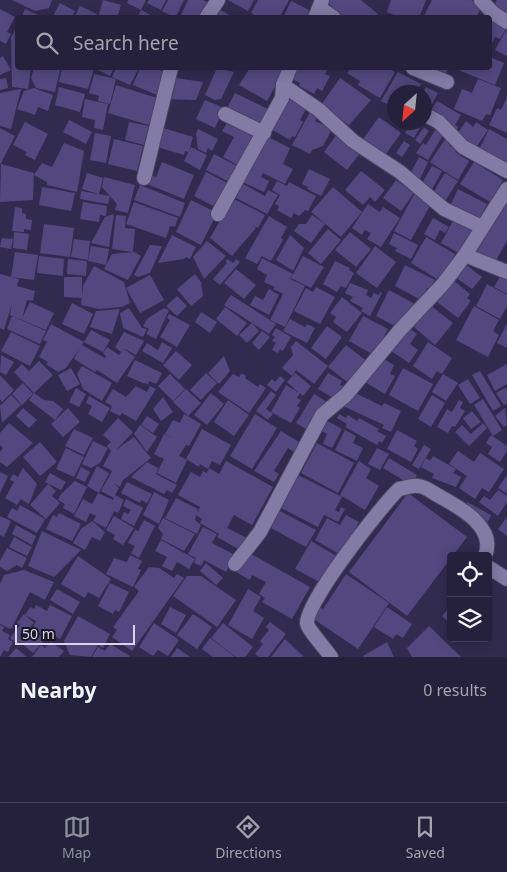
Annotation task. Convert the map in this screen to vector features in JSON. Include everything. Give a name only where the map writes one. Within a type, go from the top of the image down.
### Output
[{"type":"street","points":[[208,15],[218,0]]},
{"type":"street","points":[[319,8],[330,15]]},
{"type":"street","points":[[484,8],[507,22]]},
{"type":"street","points":[[144,178],[171,70]]},
{"type":"street","points":[[218,214],[282,98],[282,85],[289,70]]},
{"type":"street","points":[[418,70],[447,82]]},
{"type":"street","points":[[282,85],[319,110],[353,141],[400,172],[444,209],[482,227]]},
{"type":"street","points":[[225,114],[264,133]]},
{"type":"street","points":[[432,118],[439,122],[463,147],[507,170]]},
{"type":"street","points":[[235,564],[260,532],[322,415],[356,383],[400,330],[434,296],[465,255],[507,189]]},
{"type":"street","points":[[465,255],[507,272]]},
{"type":"street","points":[[331,657],[307,626],[308,615],[325,583],[399,489],[420,486],[464,510],[476,522],[485,536],[486,552]]},
{"type":"street","points":[[492,570],[507,579]]},
{"type":"building","points":[[12,0],[52,0],[49,8],[35,11]]},
{"type":"building","points":[[103,0],[121,5],[118,15],[99,15]]},
{"type":"building","points":[[128,0],[146,0],[141,10],[127,3]]},
{"type":"building","points":[[149,0],[166,0],[161,10],[147,3]]},
{"type":"building","points":[[168,0],[184,0],[176,15],[169,15],[162,11]]},
{"type":"building","points":[[188,0],[203,0],[211,4],[206,15],[201,12],[200,15],[181,15]]},
{"type":"building","points":[[228,0],[254,0],[248,11]]},
{"type":"building","points":[[258,0],[289,0],[281,15],[254,15],[251,13]]},
{"type":"building","points":[[325,0],[361,0],[378,14],[377,15],[341,15]]},
{"type":"building","points":[[391,0],[426,0],[420,15],[394,15],[387,12]]},
{"type":"building","points":[[432,0],[471,0],[482,6],[478,15],[424,15]]},
{"type":"building","points":[[497,0],[507,0],[507,19],[492,11]]},
{"type":"building","points":[[291,1],[311,11],[309,15],[284,15]]},
{"type":"building","points":[[60,3],[75,11],[73,15],[54,15]]},
{"type":"building","points":[[80,6],[97,14],[97,15],[76,15]]},
{"type":"building","points":[[215,7],[230,15],[211,15]]},
{"type":"building","points":[[0,9],[15,17],[7,32],[11,34],[6,44],[0,41]]},
{"type":"building","points":[[25,9],[38,15],[22,15]]},
{"type":"building","points":[[141,10],[150,15],[138,15]]},
{"type":"building","points":[[492,18],[507,27],[500,39],[495,37],[492,43]]},
{"type":"building","points":[[15,30],[15,70],[31,70],[28,89],[12,87],[11,37]]},
{"type":"building","points":[[507,31],[507,56],[495,50]]},
{"type":"building","points":[[3,56],[11,70],[0,75],[0,58]]},
{"type":"building","points":[[492,58],[504,63],[495,85],[458,70],[492,70]]},
{"type":"building","points":[[33,70],[60,70],[55,92],[36,88],[31,78]]},
{"type":"building","points":[[62,70],[93,70],[88,89],[59,82]]},
{"type":"building","points":[[98,70],[113,70],[110,76]]},
{"type":"building","points":[[115,70],[138,70],[130,85],[112,77]]},
{"type":"building","points":[[139,70],[159,70],[167,73],[157,95],[133,85]]},
{"type":"building","points":[[216,70],[234,72],[221,99],[215,100],[205,95]]},
{"type":"building","points":[[249,70],[284,70],[267,101],[239,85]]},
{"type":"building","points":[[297,70],[327,70],[325,74],[330,76],[322,91],[317,88],[314,94],[299,86],[300,83],[292,79]]},
{"type":"building","points":[[349,70],[392,70],[395,72],[380,98],[358,85],[360,81],[347,73]]},
{"type":"building","points":[[429,70],[448,70],[443,78]]},
{"type":"building","points":[[398,72],[421,84],[420,85],[390,85]]},
{"type":"building","points":[[94,74],[116,79],[110,104],[98,101],[99,96],[89,93]]},
{"type":"building","points":[[169,77],[203,82],[196,100],[165,99]]},
{"type":"building","points":[[6,78],[8,88],[0,90],[0,79]]},
{"type":"building","points":[[340,78],[371,100],[349,125],[321,105]]},
{"type":"building","points":[[478,79],[501,88],[490,115],[486,114],[482,121],[454,109],[462,89],[472,93]]},
{"type":"building","points":[[116,85],[160,99],[152,126],[108,113]]},
{"type":"building","points":[[59,87],[85,94],[80,112],[55,105]]},
{"type":"building","points":[[34,88],[53,95],[48,111],[38,107],[35,115],[17,109],[24,91]]},
{"type":"building","points":[[21,89],[11,129],[0,126],[0,93]]},
{"type":"building","points":[[432,90],[438,93],[432,104]]},
{"type":"building","points":[[387,91],[387,104],[381,101]]},
{"type":"building","points":[[235,93],[268,109],[259,129],[225,112]]},
{"type":"building","points":[[287,94],[308,105],[300,120],[303,122],[295,137],[292,136],[290,140],[269,128]]},
{"type":"building","points":[[507,97],[507,133],[489,125],[497,108],[501,110]]},
{"type":"building","points":[[85,99],[108,104],[103,130],[94,128],[95,120],[82,117]]},
{"type":"building","points":[[205,100],[224,108],[215,128],[196,119]]},
{"type":"building","points":[[437,101],[461,115],[455,125],[458,127],[455,132],[432,115],[432,108]]},
{"type":"building","points":[[310,112],[318,117],[315,121],[332,129],[323,146],[312,150],[310,154],[292,145]]},
{"type":"building","points":[[379,117],[387,123],[387,130],[397,130],[401,133],[383,158],[361,142]]},
{"type":"building","points":[[69,120],[92,132],[86,144],[63,132]]},
{"type":"building","points":[[229,120],[257,136],[239,166],[223,157],[234,137],[222,131]]},
{"type":"building","points":[[466,121],[473,127],[476,122],[488,130],[475,149],[456,136]]},
{"type":"building","points":[[25,122],[48,134],[35,160],[25,155],[27,152],[13,145]]},
{"type":"building","points":[[129,122],[149,126],[144,145],[125,140]]},
{"type":"building","points":[[160,127],[193,137],[189,152],[185,151],[184,155],[154,146]]},
{"type":"building","points":[[437,127],[445,132],[428,160],[416,153],[423,143],[426,145]]},
{"type":"building","points":[[0,128],[15,136],[0,165]]},
{"type":"building","points":[[198,129],[218,139],[212,151],[208,148],[206,153],[198,149],[196,134]]},
{"type":"building","points":[[489,129],[507,139],[507,164],[479,150]]},
{"type":"building","points":[[407,130],[418,130],[414,138],[405,133]]},
{"type":"building","points":[[422,130],[429,131],[420,144],[415,140]]},
{"type":"building","points":[[95,133],[111,136],[106,163],[90,160]]},
{"type":"building","points":[[337,134],[361,152],[347,170],[324,152]]},
{"type":"building","points":[[266,136],[290,148],[283,164],[293,169],[285,184],[263,173],[261,177],[269,181],[264,192],[242,182],[249,167],[255,170],[250,167]]},
{"type":"building","points":[[446,138],[452,142],[449,145],[457,150],[455,152],[469,161],[458,180],[430,162]]},
{"type":"building","points":[[114,139],[143,146],[137,171],[108,164]]},
{"type":"building","points":[[404,141],[410,145],[402,157],[396,153]]},
{"type":"building","points":[[64,143],[84,151],[77,192],[47,185],[47,182],[34,175],[42,163],[52,167]]},
{"type":"building","points":[[191,147],[207,155],[200,170],[184,161]]},
{"type":"building","points":[[214,154],[241,168],[233,184],[206,170]]},
{"type":"building","points":[[419,157],[428,162],[419,181],[409,176]]},
{"type":"building","points":[[162,162],[194,175],[184,199],[147,184],[151,175],[156,177]]},
{"type":"building","points":[[474,162],[503,180],[490,202],[460,184]]},
{"type":"building","points":[[1,164],[34,173],[33,200],[0,202]]},
{"type":"building","points":[[432,166],[442,171],[431,191],[421,185]]},
{"type":"building","points":[[309,169],[330,179],[321,196],[307,189],[308,187],[302,184]]},
{"type":"building","points":[[361,171],[385,190],[375,202],[370,197],[363,205],[345,190]]},
{"type":"building","points":[[206,172],[231,185],[219,209],[194,196]]},
{"type":"building","points":[[87,173],[103,178],[99,194],[82,189]]},
{"type":"building","points":[[445,173],[458,181],[443,204],[431,196]]},
{"type":"building","points":[[104,177],[135,185],[128,213],[115,210],[117,204],[102,187]]},
{"type":"building","points":[[396,180],[414,193],[401,211],[383,198]]},
{"type":"building","points":[[277,181],[287,186],[289,182],[316,196],[308,211],[305,210],[299,216],[294,213],[291,218],[277,210],[279,206],[275,204],[280,195],[272,190]]},
{"type":"building","points":[[243,184],[265,196],[268,190],[278,195],[267,214],[236,198]]},
{"type":"building","points":[[140,185],[185,203],[180,217],[134,200]]},
{"type":"building","points":[[42,187],[75,193],[71,211],[39,205]]},
{"type":"building","points":[[333,187],[362,212],[341,237],[311,212]]},
{"type":"building","points":[[458,189],[487,204],[478,221],[450,206]]},
{"type":"building","points":[[81,191],[110,196],[108,204],[80,199]]},
{"type":"building","points":[[415,193],[432,202],[411,240],[394,231]]},
{"type":"building","points":[[230,197],[265,215],[258,228],[251,225],[256,228],[232,256],[210,238],[221,219]]},
{"type":"building","points":[[191,200],[217,213],[201,245],[176,232]]},
{"type":"building","points":[[503,201],[507,203],[507,241],[495,262],[474,251]]},
{"type":"building","points":[[83,202],[107,206],[106,216],[100,215],[99,222],[80,219]]},
{"type":"building","points":[[134,202],[178,218],[175,227],[170,226],[166,238],[126,224]]},
{"type":"building","points":[[368,204],[380,212],[383,207],[400,218],[381,247],[367,239],[371,233],[365,230],[362,235],[352,228]]},
{"type":"building","points":[[15,207],[22,208],[22,213],[26,214],[26,219],[32,220],[31,230],[24,229],[24,232],[12,231]]},
{"type":"building","points":[[114,214],[109,247],[91,243],[105,217]]},
{"type":"building","points":[[116,215],[126,216],[125,228],[135,229],[133,252],[112,249]]},
{"type":"building","points":[[312,215],[325,224],[311,243],[294,231],[299,224],[306,224]]},
{"type":"building","points":[[269,216],[287,227],[281,238],[283,240],[271,261],[262,256],[257,264],[245,258]]},
{"type":"building","points":[[433,218],[449,227],[445,233],[440,230],[435,240],[424,234]]},
{"type":"building","points":[[454,219],[475,230],[462,255],[441,243]]},
{"type":"building","points":[[44,224],[74,228],[70,257],[40,253]]},
{"type":"building","points":[[328,229],[341,240],[321,264],[308,253]]},
{"type":"building","points":[[14,232],[29,234],[27,250],[13,248]]},
{"type":"building","points":[[350,232],[371,249],[356,267],[335,250]]},
{"type":"building","points":[[394,233],[418,245],[411,259],[395,251],[397,248],[389,244]]},
{"type":"building","points":[[172,235],[196,247],[190,259],[186,257],[184,259],[158,263]]},
{"type":"building","points":[[290,235],[304,248],[293,271],[276,260]]},
{"type":"building","points":[[426,237],[455,254],[440,281],[411,263]]},
{"type":"building","points":[[2,238],[13,239],[11,249],[0,247]]},
{"type":"building","points":[[74,239],[90,241],[88,260],[71,257]]},
{"type":"building","points":[[207,241],[226,256],[204,279],[193,257]]},
{"type":"building","points":[[150,245],[162,246],[150,273],[138,277],[134,275]]},
{"type":"building","points":[[91,246],[109,249],[106,265],[88,261]]},
{"type":"building","points":[[375,246],[396,262],[377,288],[356,273]]},
{"type":"building","points":[[15,252],[38,255],[34,280],[11,277]]},
{"type":"building","points":[[134,252],[141,256],[128,280],[104,269],[112,254]]},
{"type":"building","points":[[39,256],[64,259],[63,276],[37,273]]},
{"type":"building","points":[[303,256],[324,267],[311,288],[291,278]]},
{"type":"building","points":[[262,258],[293,274],[290,279],[305,286],[285,327],[270,320],[283,294],[273,289],[275,287],[264,282],[267,275],[257,269]]},
{"type":"building","points":[[68,259],[87,261],[86,276],[67,274]]},
{"type":"building","points":[[228,259],[233,263],[236,259],[240,262],[220,285],[213,279],[227,263],[225,261]]},
{"type":"building","points":[[335,261],[350,268],[349,270],[354,273],[346,288],[341,286],[337,292],[323,284]]},
{"type":"building","points":[[465,264],[482,277],[472,289],[455,277]]},
{"type":"building","points":[[405,265],[435,280],[430,289],[427,288],[421,300],[395,286]]},
{"type":"building","points":[[94,266],[124,282],[130,303],[122,307],[99,309],[81,305],[83,286]]},
{"type":"building","points":[[236,269],[256,285],[244,299],[224,283]]},
{"type":"building","points":[[502,273],[507,276],[507,294],[494,287]]},
{"type":"building","points":[[0,274],[19,279],[17,286],[35,291],[33,301],[27,300],[22,318],[30,302],[54,313],[46,330],[10,315],[12,304],[4,330],[0,328]]},
{"type":"building","points":[[195,274],[201,282],[203,296],[191,306],[177,289]]},
{"type":"building","points":[[150,275],[164,300],[140,313],[126,288]]},
{"type":"building","points":[[64,277],[82,277],[82,298],[64,297]]},
{"type":"building","points":[[453,280],[470,294],[467,298],[471,301],[458,318],[436,301]]},
{"type":"building","points":[[350,283],[368,290],[366,295],[371,298],[374,293],[379,295],[380,292],[382,293],[370,316],[361,311],[363,308],[350,301],[353,297],[345,293]]},
{"type":"building","points":[[487,284],[507,295],[507,306],[500,319],[476,306]]},
{"type":"building","points":[[316,287],[335,297],[320,324],[294,311],[306,288],[313,292]]},
{"type":"building","points":[[269,289],[279,295],[269,315],[250,305],[255,296],[263,300]]},
{"type":"building","points":[[389,290],[415,304],[408,316],[393,325],[376,316]]},
{"type":"building","points":[[231,295],[276,324],[269,334],[224,305]]},
{"type":"building","points":[[177,296],[187,306],[177,316],[166,306]]},
{"type":"building","points":[[342,297],[362,313],[347,332],[333,322],[336,317],[330,313]]},
{"type":"building","points":[[72,303],[93,314],[84,334],[62,324]]},
{"type":"building","points":[[431,306],[453,323],[435,345],[414,327]]},
{"type":"building","points":[[474,306],[499,320],[493,331],[499,335],[488,357],[456,340]]},
{"type":"building","points":[[225,307],[247,323],[237,336],[216,319]]},
{"type":"building","points":[[129,308],[142,328],[147,329],[143,337],[123,328],[120,313]]},
{"type":"building","points":[[164,308],[169,310],[156,339],[146,334],[149,329],[143,326],[147,319]]},
{"type":"building","points":[[120,309],[112,334],[90,327],[96,311]]},
{"type":"building","points":[[201,312],[217,322],[210,333],[195,322]]},
{"type":"building","points":[[169,314],[190,325],[177,347],[160,337],[170,320],[167,318]]},
{"type":"building","points":[[12,316],[46,331],[40,344],[7,329]]},
{"type":"building","points":[[363,316],[388,329],[374,355],[349,341]]},
{"type":"building","points":[[290,319],[305,327],[307,324],[315,328],[307,343],[283,331]]},
{"type":"building","points":[[252,323],[259,331],[247,343],[239,335]]},
{"type":"building","points":[[51,324],[84,342],[82,345],[105,358],[106,356],[103,353],[107,347],[119,355],[121,352],[115,347],[124,332],[144,341],[136,355],[123,348],[135,357],[117,383],[97,370],[95,372],[74,359],[80,348],[66,368],[58,372],[46,364],[48,362],[39,357],[47,342],[43,340]]},
{"type":"building","points":[[507,324],[507,348],[497,343]]},
{"type":"building","points":[[405,325],[417,334],[410,344],[418,350],[409,363],[388,349]]},
{"type":"building","points":[[327,326],[342,337],[326,359],[311,348]]},
{"type":"building","points":[[276,328],[291,337],[283,351],[280,349],[278,353],[272,350],[276,343],[272,341],[275,337],[272,335]]},
{"type":"building","points":[[91,330],[110,340],[103,352],[84,342]]},
{"type":"building","points":[[262,331],[270,337],[259,350],[252,343]]},
{"type":"building","points":[[11,332],[40,346],[30,366],[1,351]]},
{"type":"building","points":[[296,341],[328,366],[314,384],[296,370],[292,376],[282,368],[293,355],[291,347]]},
{"type":"building","points":[[162,342],[172,348],[163,363],[142,351],[147,343],[158,350]]},
{"type":"building","points":[[428,342],[452,358],[442,374],[437,371],[432,379],[413,366]]},
{"type":"building","points":[[346,345],[368,362],[350,384],[328,367]]},
{"type":"building","points":[[176,351],[192,365],[179,380],[163,365]]},
{"type":"building","points":[[1,355],[14,362],[6,375],[0,372]]},
{"type":"building","points":[[224,356],[230,371],[219,384],[208,373]]},
{"type":"building","points":[[384,359],[394,365],[390,374],[395,376],[385,394],[363,381],[374,363],[380,366]]},
{"type":"building","points":[[135,360],[162,373],[156,384],[149,381],[148,384],[143,383],[127,376]]},
{"type":"building","points":[[39,361],[53,375],[34,393],[14,372],[22,364],[29,371]]},
{"type":"building","points":[[507,364],[507,384],[495,391],[487,375]]},
{"type":"building","points":[[82,366],[112,383],[102,401],[83,389],[77,374]]},
{"type":"building","points":[[71,368],[80,384],[67,391],[58,375]]},
{"type":"building","points":[[403,368],[433,384],[418,411],[389,395]]},
{"type":"building","points":[[480,371],[501,406],[493,411],[472,375]]},
{"type":"building","points":[[206,373],[217,383],[201,400],[190,390]]},
{"type":"building","points":[[242,373],[246,376],[245,378],[258,387],[260,384],[266,388],[249,413],[218,392],[233,374],[239,377]]},
{"type":"building","points":[[295,373],[311,386],[303,396],[300,393],[297,398],[301,400],[297,406],[300,408],[291,423],[271,412],[286,385],[299,393],[287,382]]},
{"type":"building","points":[[328,373],[342,381],[340,385],[345,387],[337,400],[318,389]]},
{"type":"building","points":[[170,374],[185,389],[173,401],[158,386]]},
{"type":"building","points":[[443,374],[458,383],[446,401],[432,392]]},
{"type":"building","points":[[0,375],[14,390],[2,402],[0,399]]},
{"type":"building","points":[[280,376],[285,380],[276,392],[267,385],[272,379],[275,382]]},
{"type":"building","points":[[468,379],[480,398],[470,404],[458,385]]},
{"type":"building","points":[[23,383],[33,394],[22,405],[12,394]]},
{"type":"building","points":[[136,386],[147,392],[150,386],[156,389],[136,421],[122,413],[120,416],[110,411],[112,406],[105,402],[113,389],[126,397]]},
{"type":"building","points":[[507,387],[507,403],[504,405],[496,393]]},
{"type":"building","points":[[76,388],[86,394],[79,407],[69,402]]},
{"type":"building","points":[[186,389],[201,403],[188,416],[173,402]]},
{"type":"building","points":[[271,391],[276,395],[266,409],[273,414],[268,420],[256,411]]},
{"type":"building","points":[[351,391],[382,406],[384,403],[401,411],[391,432],[382,428],[384,425],[343,406]]},
{"type":"building","points":[[34,393],[44,400],[53,401],[63,409],[55,420],[29,400]]},
{"type":"building","points":[[211,393],[224,404],[207,425],[194,415]]},
{"type":"building","points":[[314,394],[327,402],[309,431],[296,423]]},
{"type":"building","points":[[11,395],[21,405],[2,423],[0,406]]},
{"type":"building","points":[[432,395],[445,403],[431,427],[418,419]]},
{"type":"building","points":[[89,396],[110,408],[102,422],[88,414],[92,406],[86,403]]},
{"type":"building","points":[[163,397],[173,412],[161,421],[153,409]]},
{"type":"building","points":[[483,399],[502,430],[493,436],[474,405]]},
{"type":"building","points":[[228,400],[249,415],[234,436],[214,422]]},
{"type":"building","points":[[459,400],[463,402],[460,408],[465,411],[455,427],[452,426],[448,433],[437,427],[447,409],[452,412]]},
{"type":"building","points":[[23,408],[37,420],[29,428],[16,416]]},
{"type":"building","points":[[68,408],[80,422],[63,437],[51,424]]},
{"type":"building","points":[[505,408],[507,425],[504,427],[495,416]]},
{"type":"building","points":[[472,411],[481,422],[471,429],[463,418]]},
{"type":"building","points":[[184,414],[201,424],[189,446],[186,445],[179,456],[187,460],[176,483],[157,473],[164,459],[154,454],[164,434],[174,439],[165,434],[173,420],[180,423]]},
{"type":"building","points":[[255,414],[277,428],[252,469],[230,456]]},
{"type":"building","points":[[339,414],[346,418],[348,415],[357,421],[359,418],[379,429],[377,431],[386,436],[382,443],[379,441],[377,445],[345,427],[347,424],[337,418]]},
{"type":"building","points":[[147,416],[159,424],[153,433],[141,425]]},
{"type":"building","points":[[118,418],[133,432],[116,450],[134,437],[151,458],[123,480],[120,487],[113,483],[119,488],[115,495],[124,500],[118,513],[114,511],[106,528],[93,521],[96,516],[90,513],[86,522],[74,516],[83,499],[92,504],[98,493],[113,500],[114,498],[101,491],[112,471],[103,466],[111,451],[107,446],[111,442],[103,435]]},
{"type":"building","points":[[324,419],[342,429],[332,448],[323,444],[327,434],[318,429]]},
{"type":"building","points":[[9,423],[33,443],[7,467],[0,462],[0,452],[3,448],[0,445],[0,433]]},
{"type":"building","points":[[483,423],[487,428],[469,446],[455,432],[462,425],[471,434]]},
{"type":"building","points":[[140,425],[157,437],[147,452],[134,434]]},
{"type":"building","points":[[74,429],[93,438],[84,455],[65,446]]},
{"type":"building","points":[[202,429],[231,445],[220,465],[212,461],[208,469],[200,464],[199,467],[186,459]]},
{"type":"building","points":[[345,430],[356,436],[353,443],[363,448],[357,461],[335,450]]},
{"type":"building","points":[[397,430],[417,441],[414,446],[418,449],[411,462],[387,449]]},
{"type":"building","points":[[281,431],[299,442],[294,452],[288,448],[274,471],[279,474],[274,482],[254,471]]},
{"type":"building","points":[[491,435],[507,446],[507,451],[500,462],[488,454],[492,447],[486,443]]},
{"type":"building","points":[[93,441],[108,448],[100,463],[91,468],[82,464]]},
{"type":"building","points":[[40,442],[57,462],[40,476],[23,457]]},
{"type":"building","points":[[317,443],[354,463],[338,493],[301,473]]},
{"type":"building","points":[[424,445],[431,449],[419,469],[412,465]]},
{"type":"building","points":[[66,448],[84,457],[74,477],[56,469]]},
{"type":"building","points":[[377,448],[389,454],[380,470],[368,464]]},
{"type":"building","points":[[458,451],[474,462],[480,453],[504,469],[489,492],[482,488],[475,499],[459,488],[467,476],[449,464]]},
{"type":"building","points":[[433,456],[456,469],[453,473],[461,477],[456,487],[432,478],[434,474],[421,467],[426,458],[430,461]]},
{"type":"building","points":[[389,458],[417,475],[411,485],[383,468]]},
{"type":"building","points":[[226,461],[273,487],[252,525],[234,515],[227,528],[247,538],[240,550],[217,537],[219,534],[200,523],[202,519],[196,515],[200,507],[178,495],[191,472],[200,477],[203,471],[207,473],[209,468],[219,474]]},
{"type":"building","points":[[359,461],[371,469],[366,478],[379,486],[365,510],[340,495]]},
{"type":"building","points":[[147,462],[158,468],[156,474],[177,485],[172,493],[167,490],[164,494],[131,477]]},
{"type":"building","points":[[97,466],[109,473],[99,493],[87,486]]},
{"type":"building","points":[[81,467],[90,472],[85,482],[76,478]]},
{"type":"building","points":[[23,468],[37,484],[29,504],[21,499],[17,505],[5,498],[14,482],[10,480],[13,474],[18,477]]},
{"type":"building","points":[[0,472],[8,476],[0,493]]},
{"type":"building","points":[[50,473],[66,482],[61,490],[45,482]]},
{"type":"building","points":[[296,474],[342,497],[335,510],[339,512],[341,507],[345,509],[338,522],[324,515],[318,527],[279,507]]},
{"type":"building","points":[[507,475],[507,494],[498,488]]},
{"type":"building","points":[[75,481],[87,487],[74,514],[63,508],[65,504],[58,500],[61,494]]},
{"type":"building","points":[[127,482],[152,494],[147,503],[141,500],[140,503],[121,493]]},
{"type":"building","points":[[48,484],[56,491],[52,496],[60,503],[46,519],[30,505]]},
{"type":"building","points":[[498,490],[507,496],[507,502],[498,516],[479,502],[484,496],[490,500]]},
{"type":"building","points":[[154,492],[169,500],[159,524],[143,515]]},
{"type":"building","points":[[408,493],[467,537],[456,552],[447,552],[447,563],[407,616],[349,572]]},
{"type":"building","points":[[176,498],[198,509],[195,520],[201,525],[197,534],[165,518]]},
{"type":"building","points":[[126,499],[143,508],[134,526],[121,519],[124,512],[128,514],[131,510],[123,506]]},
{"type":"building","points":[[467,502],[491,515],[488,522],[463,508]]},
{"type":"building","points":[[20,505],[45,519],[37,533],[7,517],[12,508],[17,511]]},
{"type":"building","points":[[278,510],[316,530],[306,547],[269,527]]},
{"type":"building","points":[[59,513],[81,524],[72,541],[46,529],[53,515],[57,517]]},
{"type":"building","points":[[346,515],[359,522],[341,555],[315,540],[327,518],[340,525]]},
{"type":"building","points":[[0,516],[11,521],[4,537],[0,535]]},
{"type":"building","points":[[114,516],[134,528],[123,545],[113,539],[115,535],[106,530]]},
{"type":"building","points":[[507,517],[507,536],[498,529]]},
{"type":"building","points":[[163,518],[195,534],[184,551],[161,539],[163,534],[158,528]]},
{"type":"building","points":[[144,520],[155,526],[139,558],[131,553],[135,546],[128,543],[135,530],[138,531]]},
{"type":"building","points":[[92,521],[105,532],[100,541],[92,537],[85,550],[73,543],[81,529]]},
{"type":"building","points":[[16,525],[36,536],[32,545],[12,534]]},
{"type":"building","points":[[203,527],[217,534],[212,543],[235,555],[226,572],[204,560],[201,566],[194,563],[196,558],[188,554]]},
{"type":"building","points":[[42,531],[81,550],[54,577],[28,566]]},
{"type":"building","points":[[14,537],[32,547],[27,556],[9,547]]},
{"type":"building","points":[[161,540],[195,559],[189,569],[177,562],[172,571],[162,566],[167,557],[155,551]]},
{"type":"building","points":[[311,541],[338,557],[323,584],[295,569]]},
{"type":"building","points":[[7,548],[27,558],[22,568],[17,565],[7,571],[0,567],[0,561]]},
{"type":"building","points":[[246,551],[310,587],[292,619],[262,602],[265,598],[259,594],[266,582],[252,575],[250,580],[234,571]]},
{"type":"building","points":[[130,555],[142,561],[138,569],[141,570],[133,587],[106,574],[114,558],[127,562]]},
{"type":"building","points":[[78,556],[111,579],[99,598],[88,592],[85,598],[61,584]]},
{"type":"building","points":[[206,563],[223,578],[216,585],[200,571]]},
{"type":"building","points":[[149,567],[159,568],[174,578],[177,574],[184,578],[132,651],[112,637],[117,630],[113,627],[139,591],[134,587]]},
{"type":"building","points":[[24,570],[54,582],[45,600],[30,592],[11,629],[0,624],[0,584],[4,575]]},
{"type":"building","points":[[346,574],[389,603],[358,649],[309,616],[316,605],[323,609]]},
{"type":"building","points":[[187,576],[201,576],[236,600],[217,627],[173,596]]},
{"type":"building","points":[[110,583],[129,592],[119,612],[115,610],[113,614],[98,606]]},
{"type":"building","points":[[57,589],[80,602],[73,614],[50,600]]},
{"type":"building","points":[[248,589],[261,597],[253,611],[264,618],[252,639],[228,625]]},
{"type":"building","points":[[36,605],[47,611],[50,605],[72,616],[60,639],[47,632],[45,636],[32,629],[36,621],[25,615],[31,607],[34,609]]},
{"type":"building","points":[[170,607],[186,615],[176,633],[161,624]]},
{"type":"building","points":[[387,607],[412,624],[403,638],[396,634],[393,639],[374,627]]},
{"type":"building","points":[[447,610],[447,620],[442,616]]},
{"type":"building","points":[[24,614],[34,623],[30,627],[45,639],[33,653],[20,642],[18,645],[10,638],[20,625],[17,623]]},
{"type":"building","points":[[193,614],[212,627],[197,649],[177,635]]},
{"type":"building","points":[[78,616],[110,634],[103,648],[98,645],[91,657],[70,655],[64,641]]},
{"type":"building","points":[[270,622],[286,634],[268,657],[259,657],[255,654],[263,644],[260,641],[269,630],[266,627]]},
{"type":"building","points":[[154,623],[179,640],[168,656],[158,650],[153,656],[139,647]]},
{"type":"building","points":[[223,623],[253,647],[245,657],[236,657],[211,638]]},
{"type":"building","points":[[0,625],[4,627],[2,631],[10,635],[8,639],[13,642],[8,652],[4,650],[0,657]]},
{"type":"building","points":[[429,626],[461,657],[412,657],[407,648]]},
{"type":"building","points":[[210,638],[235,657],[213,657],[202,649]]},
{"type":"building","points":[[285,639],[304,657],[271,657]]},
{"type":"building","points":[[51,642],[64,651],[59,657],[32,657],[41,645],[45,648]]},
{"type":"building","points":[[387,642],[394,657],[363,656]]},
{"type":"building","points":[[110,644],[130,656],[92,657],[98,647],[105,651]]},
{"type":"building","points":[[16,648],[27,657],[8,657]]},
{"type":"building","points":[[177,648],[190,657],[171,657]]}]
